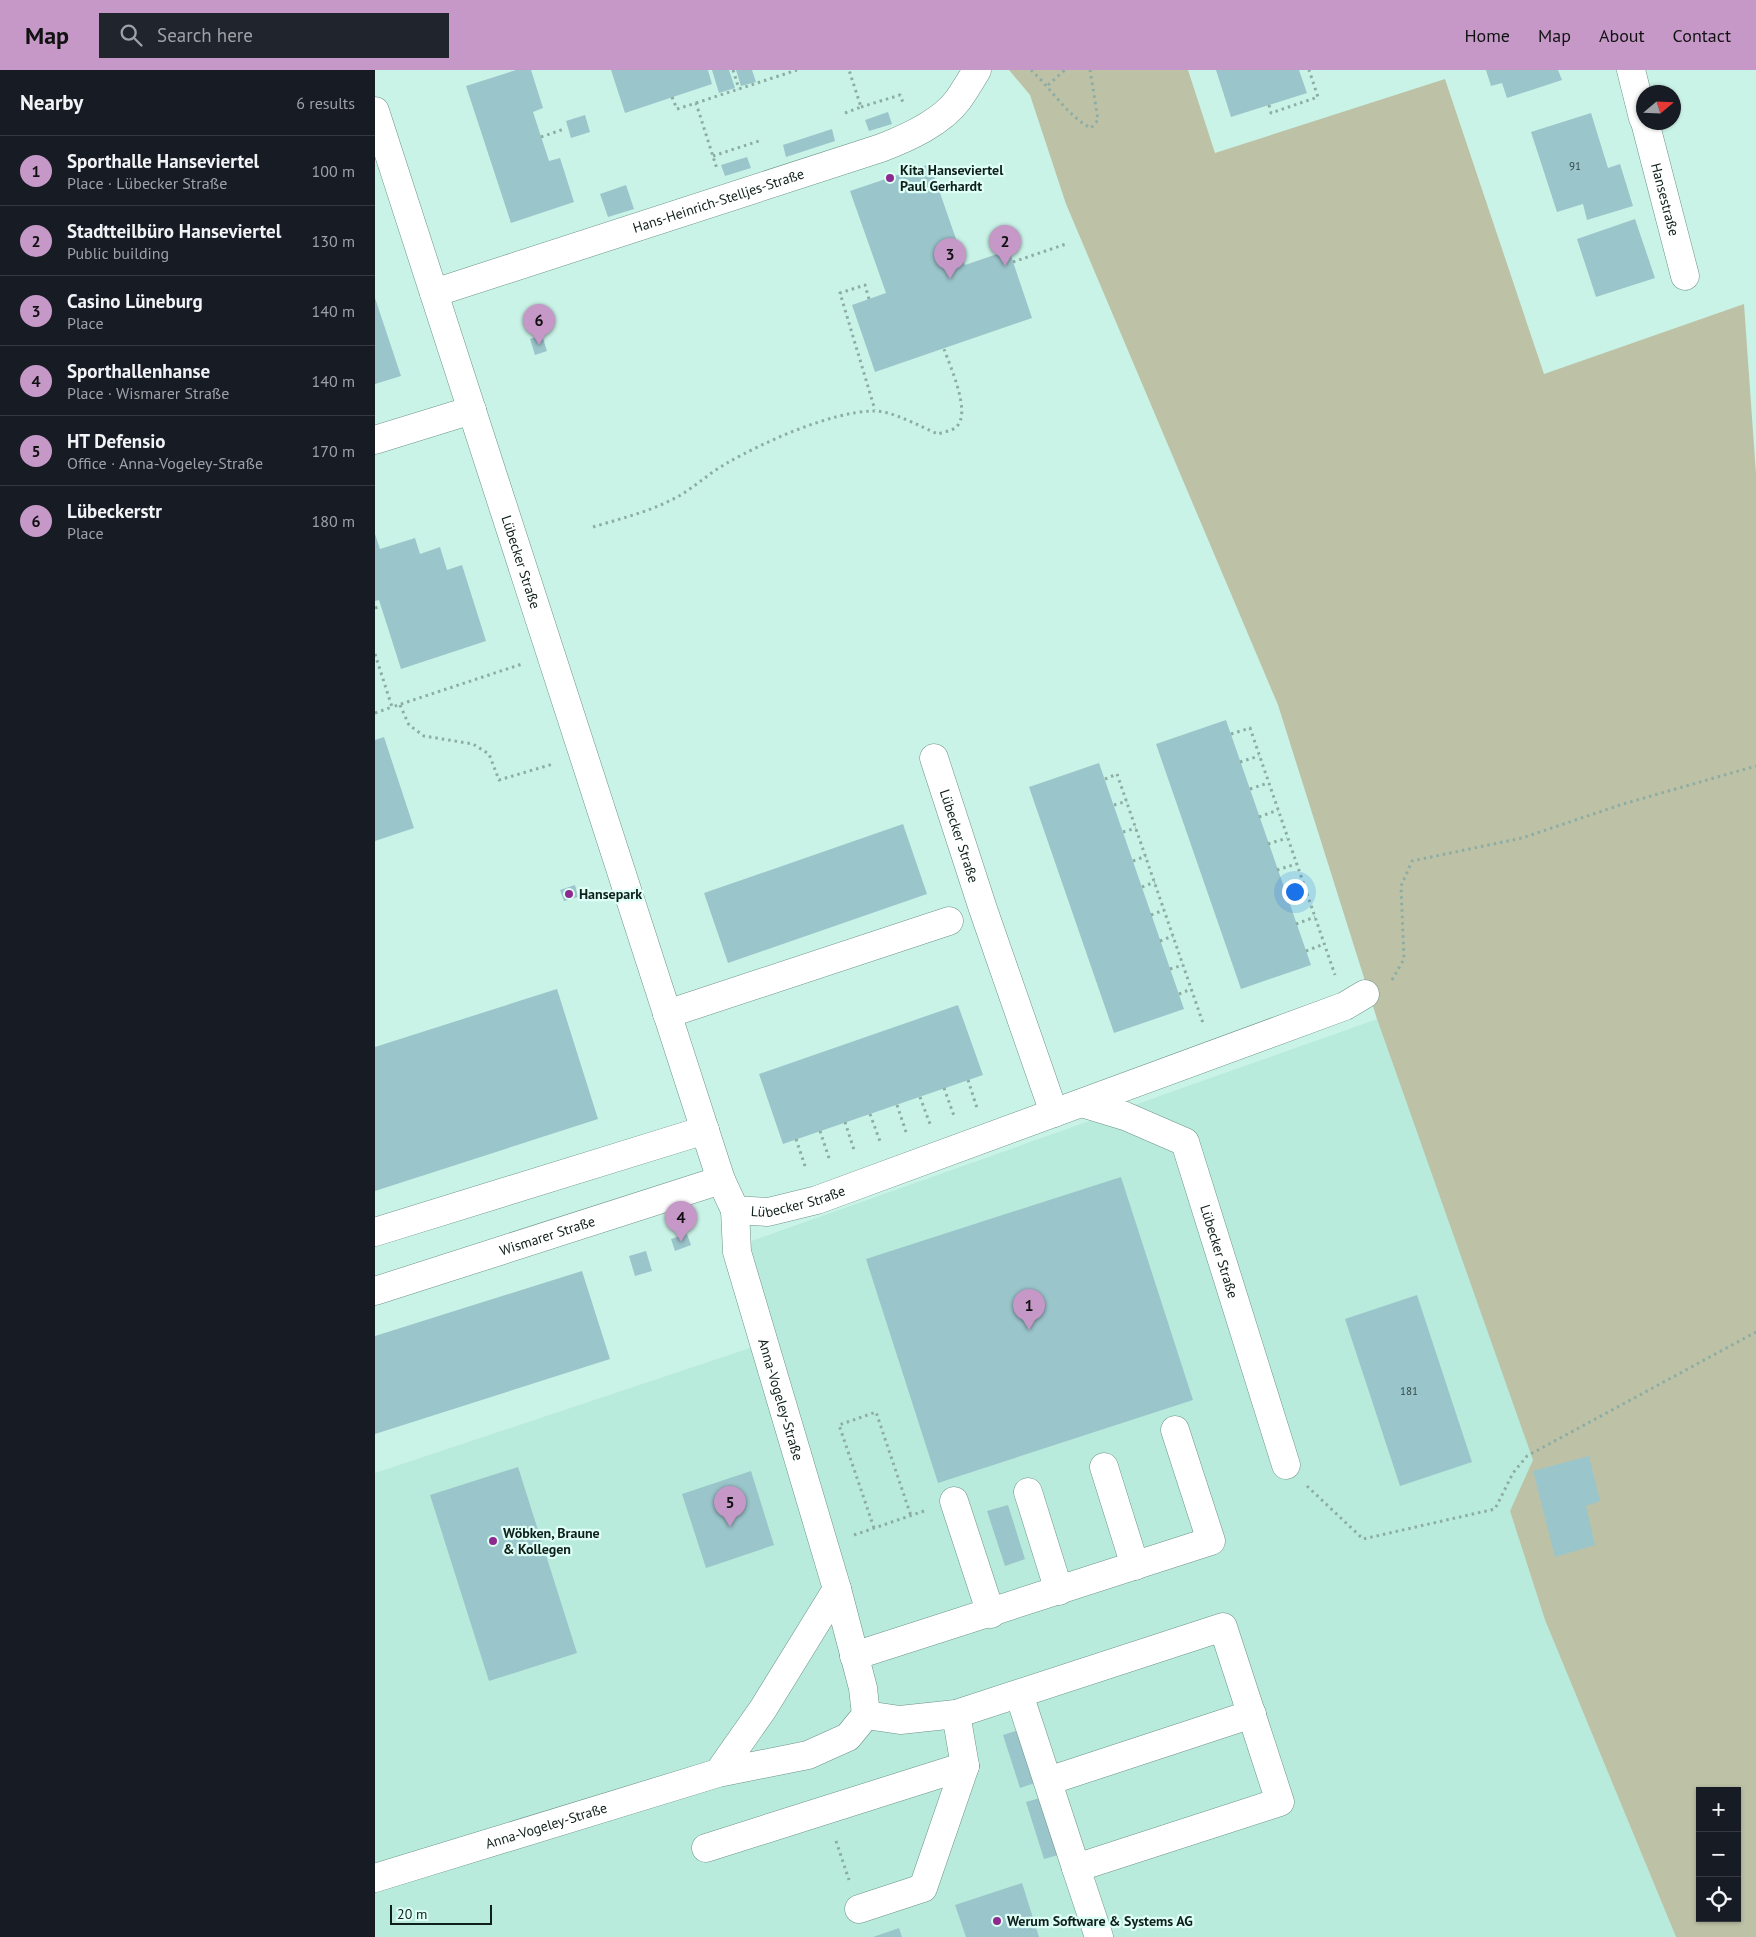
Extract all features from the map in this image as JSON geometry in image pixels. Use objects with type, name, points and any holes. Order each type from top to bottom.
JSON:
[{"type":"street","name":"Hans-Heinrich-Stelljes-Straße","points":[[434,293],[873,151],[913,135],[957,102],[977,70]]},
{"type":"street","points":[[1631,70],[1636,90]]},
{"type":"street","name":"Lübecker Straße","points":[[376,115],[721,1180],[735,1210],[768,1212],[817,1200],[1214,1055],[1355,1000]]},
{"type":"street","name":"Hansestraße","points":[[1647,130],[1685,276]]},
{"type":"street","points":[[375,440],[472,410]]},
{"type":"street","name":"Lübecker Straße","points":[[934,758],[983,909],[1054,1113]]},
{"type":"street","points":[[667,1014],[949,921]]},
{"type":"street","name":"Lübecker Straße","points":[[1083,1103],[1125,1116],[1185,1142],[1285,1465]]},
{"type":"street","points":[[375,1232],[705,1130]]},
{"type":"street","name":"Wismarer Straße","points":[[375,1291],[721,1180]]},
{"type":"street","name":"Anna-Vogeley-Straße","points":[[375,1878],[718,1773],[813,1753],[848,1737],[866,1714],[863,1688],[837,1589],[737,1252],[735,1210]]},
{"type":"street","points":[[854,1656],[991,1614],[1211,1541],[1175,1430]]},
{"type":"street","points":[[1104,1467],[1135,1566]]},
{"type":"street","points":[[1028,1492],[1059,1591]]},
{"type":"street","points":[[954,1501],[991,1614]]},
{"type":"street","points":[[718,1773],[763,1709],[837,1589]]},
{"type":"street","points":[[866,1714],[900,1720],[956,1714],[1223,1627],[1281,1802],[1076,1868]]},
{"type":"street","points":[[1019,1694],[1099,1937]]},
{"type":"street","points":[[859,1909],[923,1888],[965,1766],[956,1714]]},
{"type":"street","points":[[1048,1781],[1252,1714]]},
{"type":"street","points":[[706,1848],[965,1766]]},
{"type":"path","points":[[733,70],[739,89]]},
{"type":"path","points":[[672,97],[677,109],[797,70]]},
{"type":"path","points":[[845,113],[861,108],[849,70]]},
{"type":"path","points":[[1031,70],[1048,85],[1079,122],[1091,128],[1098,120],[1090,70]]},
{"type":"path","points":[[1048,85],[1065,70]]},
{"type":"path","points":[[1269,105],[1271,112],[1318,97],[1309,70]]},
{"type":"path","points":[[695,103],[727,198]]},
{"type":"path","points":[[541,137],[564,129]]},
{"type":"path","points":[[713,156],[762,140]]},
{"type":"path","points":[[1013,262],[1066,244]]},
{"type":"path","points":[[869,299],[865,285],[840,293],[875,410]]},
{"type":"path","points":[[593,527],[643,512],[671,501],[726,463],[777,438],[838,416],[875,410],[899,417],[938,434],[956,428],[963,416],[961,400],[944,348]]},
{"type":"path","points":[[375,608],[381,606]]},
{"type":"path","points":[[375,654],[392,707]]},
{"type":"path","points":[[375,712],[551,655]]},
{"type":"path","points":[[400,704],[409,725],[424,736],[473,744],[489,754],[499,780],[583,754]]},
{"type":"path","points":[[1231,734],[1249,728],[1324,944],[1355,1000],[1392,981],[1404,959],[1401,886],[1412,861],[1522,838],[1623,804],[1756,766]]},
{"type":"path","points":[[1240,762],[1259,756]]},
{"type":"path","points":[[1105,779],[1117,774],[1214,1055]]},
{"type":"path","points":[[1250,789],[1268,783]]},
{"type":"path","points":[[1114,805],[1127,801]]},
{"type":"path","points":[[1259,817],[1278,810]]},
{"type":"path","points":[[1123,832],[1136,828]]},
{"type":"path","points":[[1269,844],[1287,838]]},
{"type":"path","points":[[1133,860],[1146,856]]},
{"type":"path","points":[[1277,870],[1296,864]]},
{"type":"path","points":[[1142,887],[1155,882]]},
{"type":"path","points":[[1288,898],[1306,892]]},
{"type":"path","points":[[1151,915],[1164,910]]},
{"type":"path","points":[[1297,924],[1315,917]]},
{"type":"path","points":[[1160,941],[1173,936]]},
{"type":"path","points":[[1306,951],[1324,944]]},
{"type":"path","points":[[1170,969],[1183,964]]},
{"type":"path","points":[[1179,994],[1191,989]]},
{"type":"path","points":[[1285,1465],[1363,1539],[1495,1509],[1513,1474],[1527,1456],[1756,1332]]},
{"type":"path","points":[[874,1528],[839,1425],[876,1412],[911,1516]]},
{"type":"path","points":[[882,1525],[895,1521]]},
{"type":"path","points":[[826,1810],[859,1909]]},
{"type":"shaded area","points":[[1009,70],[1188,70],[1215,153],[1445,79],[1544,374],[1744,304],[1756,474],[1756,1937],[1676,1937],[1545,1620],[1510,1511],[1533,1460],[1377,1019],[1278,705],[1066,204],[1030,95]]},
{"type":"shaded area","points":[[1377,1019],[1534,1460],[1510,1511],[1545,1620],[1676,1937],[375,1937],[375,1473],[756,1346],[726,1250]]},
{"type":"building","points":[[516,70],[531,70],[543,108],[533,112],[549,161],[560,158],[574,202],[511,223],[466,86]]},
{"type":"building","points":[[611,70],[708,70],[712,84],[625,113]]},
{"type":"building","points":[[712,70],[729,70],[735,88],[719,93]]},
{"type":"building","points":[[736,70],[752,70],[756,82],[741,86]]},
{"type":"building","points":[[1216,70],[1299,70],[1307,93],[1231,117]]},
{"type":"building","points":[[1486,70],[1558,70],[1562,80],[1507,98],[1502,83],[1491,86]]},
{"type":"building","points":[[888,112],[892,124],[869,131],[865,120]]},
{"type":"building","points":[[1591,113],[1608,168],[1620,164],[1633,206],[1587,220],[1583,204],[1557,212],[1531,132]]},
{"type":"building","points":[[585,115],[590,132],[571,138],[566,121]]},
{"type":"building","points":[[832,129],[835,141],[786,157],[783,145]]},
{"type":"building","points":[[747,157],[751,168],[725,176],[721,165]]},
{"type":"building","points":[[930,164],[965,265],[1009,250],[1032,318],[875,372],[852,305],[886,293],[850,191]]},
{"type":"building","points":[[626,185],[634,209],[608,217],[600,194]]},
{"type":"building","points":[[1635,219],[1655,278],[1596,297],[1577,239]]},
{"type":"building","points":[[375,298],[401,376],[375,384]]},
{"type":"building","points":[[542,335],[547,351],[535,355],[530,339]]},
{"type":"building","points":[[375,534],[380,549],[415,538],[420,554],[440,547],[447,570],[462,565],[486,641],[401,669],[379,600],[375,601]]},
{"type":"building","points":[[1226,720],[1311,965],[1241,989],[1156,744]]},
{"type":"building","points":[[384,737],[414,828],[375,841],[375,740]]},
{"type":"building","points":[[1099,763],[1184,1009],[1114,1033],[1029,787]]},
{"type":"building","points":[[903,824],[927,894],[728,963],[704,893]]},
{"type":"building","name":"Hansepark","points":[[575,885],[578,897],[564,901],[560,890]]},
{"type":"building","points":[[557,989],[598,1119],[375,1191],[375,1047]]},
{"type":"building","points":[[958,1005],[983,1075],[783,1144],[759,1074]]},
{"type":"building","points":[[1121,1177],[1193,1400],[938,1483],[866,1259]]},
{"type":"building","points":[[687,1234],[691,1245],[675,1251],[671,1239]]},
{"type":"building","points":[[646,1251],[652,1271],[635,1276],[629,1256]]},
{"type":"building","points":[[582,1271],[610,1359],[375,1434],[375,1336]]},
{"type":"building","points":[[1417,1295],[1472,1462],[1400,1486],[1345,1319]]},
{"type":"building","points":[[1589,1456],[1600,1501],[1586,1506],[1595,1545],[1555,1557],[1533,1471]]},
{"type":"building","name":"Wöbken, Braune & Kollegen","points":[[518,1467],[577,1653],[489,1681],[430,1495]]},
{"type":"building","points":[[751,1471],[774,1545],[706,1568],[682,1494]]},
{"type":"building","points":[[1008,1505],[1025,1559],[1005,1566],[987,1511]]},
{"type":"building","points":[[1019,1730],[1035,1783],[1020,1788],[1003,1735]]},
{"type":"building","points":[[1040,1798],[1058,1855],[1044,1859],[1026,1802]]},
{"type":"building","name":"Werum Software & Systems AG","points":[[1022,1883],[1039,1937],[966,1937],[955,1905]]},
{"type":"building","points":[[899,1928],[902,1937],[873,1937]]},
{"type":"place","name":"Kita Hanseviertel Paul Gerhardt","points":[[890,178]]},
{"type":"place","name":"Stadtteilbüro Hanseviertel","points":[[1005,266]]},
{"type":"place","name":"Casino Lüneburg","points":[[950,279]]},
{"type":"place","name":"Lübeckerstr","points":[[539,345]]},
{"type":"place","name":"Hansepark","points":[[569,894]]},
{"type":"place","name":"Sporthallenhanse","points":[[681,1242]]},
{"type":"place","name":"Sporthalle Hanseviertel","points":[[1029,1330]]},
{"type":"place","name":"HT Defensio","points":[[730,1527]]},
{"type":"place","name":"Wöbken, Braune & Kollegen","points":[[493,1541]]},
{"type":"place","name":"Werum Software & Systems AG","points":[[997,1921]]}]
